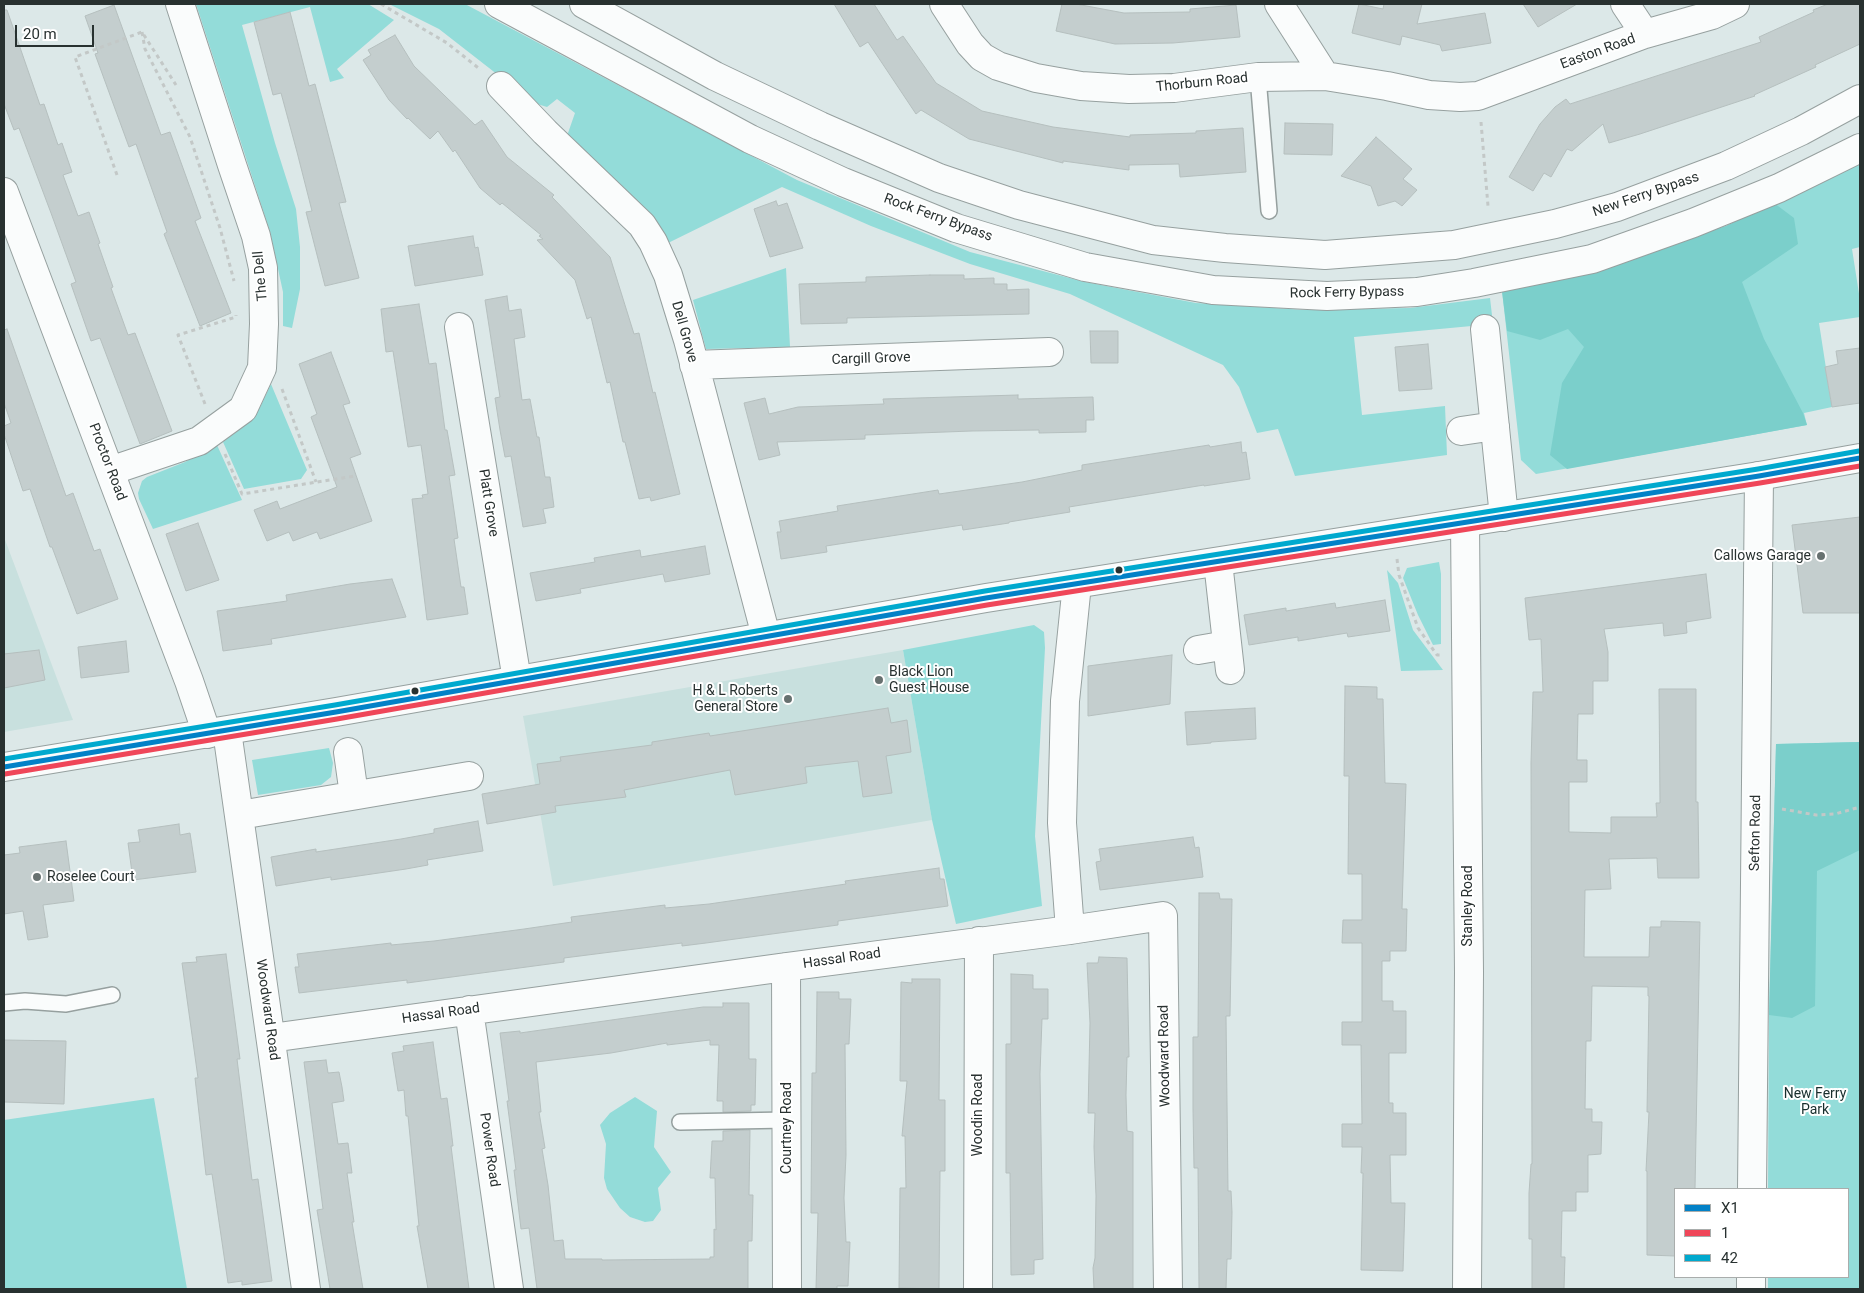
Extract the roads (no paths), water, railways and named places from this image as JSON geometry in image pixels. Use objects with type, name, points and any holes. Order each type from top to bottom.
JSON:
[{"type":"main road","name":"The Dell","points":[[110,471],[199,441],[243,409],[262,368],[264,324],[263,268],[256,236],[180,4]]},
{"type":"main road","name":"Rock Ferry Bypass","points":[[499,4],[750,139],[843,182],[956,228],[1085,267],[1213,290],[1327,296],[1417,292],[1474,283],[1592,258],[1694,223],[1779,188],[1860,148]]},
{"type":"main road","name":"New Ferry Bypass","points":[[584,4],[715,76],[820,126],[939,178],[1019,205],[1153,240],[1225,248],[1325,255],[1454,245],[1555,224],[1617,207],[1726,166],[1801,131],[1860,99]]},
{"type":"main road","name":"Thorburn Road","points":[[944,4],[970,44],[982,57],[998,66],[1036,78],[1081,86],[1174,88],[1258,77],[1325,76],[1429,95],[1469,96]]},
{"type":"main road","points":[[1279,4],[1325,76]]},
{"type":"main road","points":[[1625,4],[1645,34]]},
{"type":"main road","name":"Easton Road","points":[[1469,96],[1645,34],[1712,15],[1735,4]]},
{"type":"main road","name":"Dell Grove","points":[[501,86],[545,132],[642,225],[653,242],[668,275],[766,636]]},
{"type":"main road","name":"Proctor Road","points":[[4,192],[189,681],[217,732]]},
{"type":"main road","name":"Platt Grove","points":[[459,327],[516,680]]},
{"type":"main road","points":[[1484,328],[1504,516]]},
{"type":"main road","name":"Cargill Grove","points":[[694,366],[1049,352]]},
{"type":"main road","points":[[1462,431],[1495,426]]},
{"type":"main road","points":[[4,767],[1077,584],[1759,476],[1860,458]]},
{"type":"main road","name":"Sefton Road","points":[[1752,1188],[1756,803],[1765,709],[1765,644],[1759,476]]},
{"type":"main road","name":"Stanley Road","points":[[1465,523],[1468,962],[1467,1289]]},
{"type":"main road","points":[[1198,650],[1228,658],[1218,562]]},
{"type":"main road","points":[[1070,930],[1062,823],[1066,701],[1077,584]]},
{"type":"main road","name":"Woodward Road","points":[[217,732],[240,815],[306,1289]]},
{"type":"main road","points":[[348,752],[354,795]]},
{"type":"main road","points":[[240,815],[468,776]]},
{"type":"main road","name":"Woodward Road","points":[[1070,930],[1163,916],[1168,1289]]},
{"type":"main road","name":"Hassal Road","points":[[271,1038],[1070,930]]},
{"type":"main road","name":"Woodin Road","points":[[978,1289],[979,941]]},
{"type":"main road","name":"Courtney Road","points":[[786,967],[787,1289]]},
{"type":"main road","name":"Power Road","points":[[469,1010],[509,1289]]},
{"type":"lane","points":[[1258,77],[1269,210]]},
{"type":"lane","points":[[4,1003],[66,1004],[112,995]]},
{"type":"lane","points":[[680,1122],[787,1120]]},
{"type":"place","name":"Callows Garage","points":[[1821,556]]},
{"type":"place","name":"Black Lion Guest House","points":[[879,680]]},
{"type":"place","name":"H & L Roberts General Store","points":[[788,699]]},
{"type":"place","name":"Roselee Court","points":[[37,877]]},
{"type":"park label","name":"New Ferry Park","points":[[1815,1102]]}]
